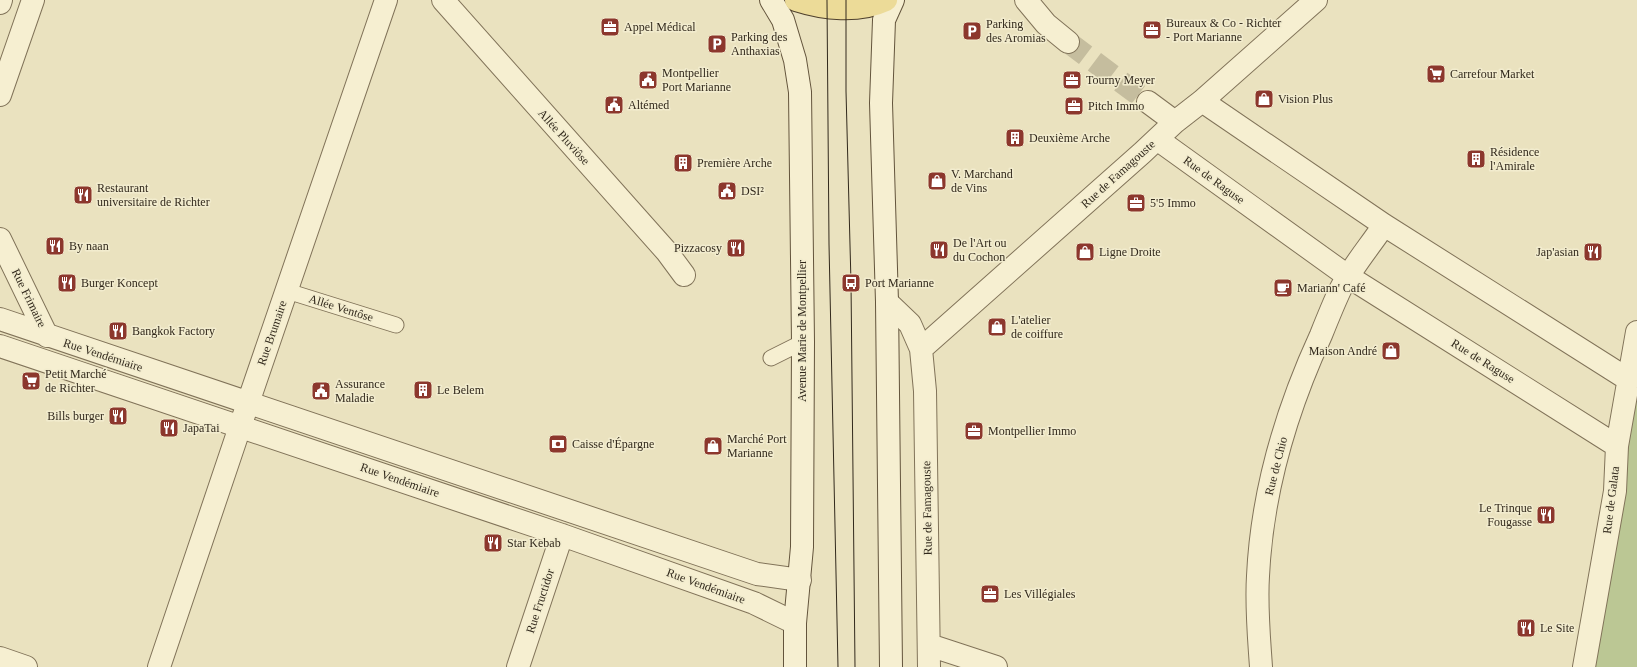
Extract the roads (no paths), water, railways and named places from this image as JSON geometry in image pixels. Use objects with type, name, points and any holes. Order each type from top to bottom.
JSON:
[{"type":"main road","points":[[796,0],[827,8],[860,6],[886,0]]},
{"type":"street","points":[[0,95],[33,0]]},
{"type":"street","name":"Rue Brumaire","points":[[159,667],[386,0]]},
{"type":"street","name":"Allée Pluviôse","points":[[443,0],[667,252],[684,275]]},
{"type":"street","name":"Avenue Marie de Montpellier","points":[[771,0],[783,20],[795,60],[800,92],[803,342],[802,547],[795,623],[795,667]]},
{"type":"street","points":[[891,667],[887,302],[881,104],[884,20],[892,0]]},
{"type":"street","points":[[1026,0],[1046,24],[1068,42]]},
{"type":"street","name":"Rue de Famagouste","points":[[921,349],[1175,122],[1202,101],[1316,0]]},
{"type":"street","points":[[1202,101],[1384,225],[1629,380]]},
{"type":"street","points":[[1148,102],[1175,122]]},
{"type":"street","name":"Rue de Raguse","points":[[1157,139],[1349,277],[1617,446]]},
{"type":"street","points":[[1349,277],[1384,225]]},
{"type":"street","name":"Rue Frimaire","points":[[0,239],[47,336]]},
{"type":"street","name":"Rue de Chio","points":[[1261,667],[1258,621],[1258,577],[1262,533],[1271,478],[1289,413],[1310,359],[1340,290],[1349,277]]},
{"type":"street","name":"Rue de Famagouste","points":[[887,302],[910,324],[921,349],[925,391],[930,667]]},
{"type":"street","name":"Rue Vendémiaire","points":[[0,320],[757,574],[800,580]]},
{"type":"street","name":"Rue de Galata","points":[[1584,667],[1615,491],[1617,446],[1637,332]]},
{"type":"street","name":"Rue Vendémiaire","points":[[0,346],[562,534],[754,603],[795,623]]},
{"type":"street","name":"Rue Fructidor","points":[[518,667],[562,534]]},
{"type":"street","points":[[929,645],[996,667]]},
{"type":"street","points":[[0,658],[26,667]]},
{"type":"lane","name":"Allée Ventôse","points":[[287,291],[396,325]]},
{"type":"lane","points":[[772,358],[803,342]]},
{"type":"tunnel","points":[[1068,42],[1148,102]]},
{"type":"tram line","points":[[827,0],[829,244],[838,667]]},
{"type":"tram line","points":[[846,0],[846,91],[851,283],[855,667]]},
{"type":"place","name":"Appel Médical","points":[[610,27]]},
{"type":"place","name":"Bureaux & Co - Richter - Port Marianne","points":[[1152,30]]},
{"type":"place","name":"Parking des Aromias","points":[[972,31]]},
{"type":"place","name":"Parking des Anthaxias","points":[[717,44]]},
{"type":"place","name":"Carrefour Market","points":[[1436,74]]},
{"type":"place","name":"Montpellier Port Marianne","points":[[648,80]]},
{"type":"place","name":"Tourny Meyer","points":[[1072,80]]},
{"type":"place","name":"Vision Plus","points":[[1264,99]]},
{"type":"place","name":"Altémed","points":[[614,105]]},
{"type":"place","name":"Pitch Immo","points":[[1074,106]]},
{"type":"place","name":"Deuxième Arche","points":[[1015,138]]},
{"type":"place","name":"Résidence l'Amirale","points":[[1476,159]]},
{"type":"place","name":"Première Arche","points":[[683,163]]},
{"type":"place","name":"V. Marchand de Vins","points":[[937,181]]},
{"type":"place","name":"DSI²","points":[[727,191]]},
{"type":"place","name":"Restaurant universitaire de Richter","points":[[83,195]]},
{"type":"place","name":"5'5 Immo","points":[[1136,203]]},
{"type":"place","name":"By naan","points":[[55,246]]},
{"type":"place","name":"Pizzacosy","points":[[736,248]]},
{"type":"place","name":"De l'Art ou du Cochon","points":[[939,250]]},
{"type":"place","name":"Ligne Droite","points":[[1085,252]]},
{"type":"place","name":"Jap'asian","points":[[1593,252]]},
{"type":"place","name":"Burger Koncept","points":[[67,283]]},
{"type":"place","name":"Port Marianne","points":[[851,283]]},
{"type":"place","name":"Mariann' Café","points":[[1283,288]]},
{"type":"place","name":"L'atelier de coiffure","points":[[997,327]]},
{"type":"place","name":"Bangkok Factory","points":[[118,331]]},
{"type":"place","name":"Maison André","points":[[1391,351]]},
{"type":"place","name":"Petit Marché de Richter","points":[[31,381]]},
{"type":"place","name":"Le Belem","points":[[423,390]]},
{"type":"place","name":"Assurance Maladie","points":[[321,391]]},
{"type":"place","name":"Bills burger","points":[[118,416]]},
{"type":"place","name":"JapaTai","points":[[169,428]]},
{"type":"place","name":"Montpellier Immo","points":[[974,431]]},
{"type":"place","name":"Caisse d'Épargne","points":[[558,444]]},
{"type":"place","name":"Marché Port Marianne","points":[[713,446]]},
{"type":"place","name":"Le Trinque Fougasse","points":[[1546,515]]},
{"type":"place","name":"Star Kebab","points":[[493,543]]},
{"type":"place","name":"Les Villégiales","points":[[990,594]]},
{"type":"place","name":"Le Site","points":[[1526,628]]}]
